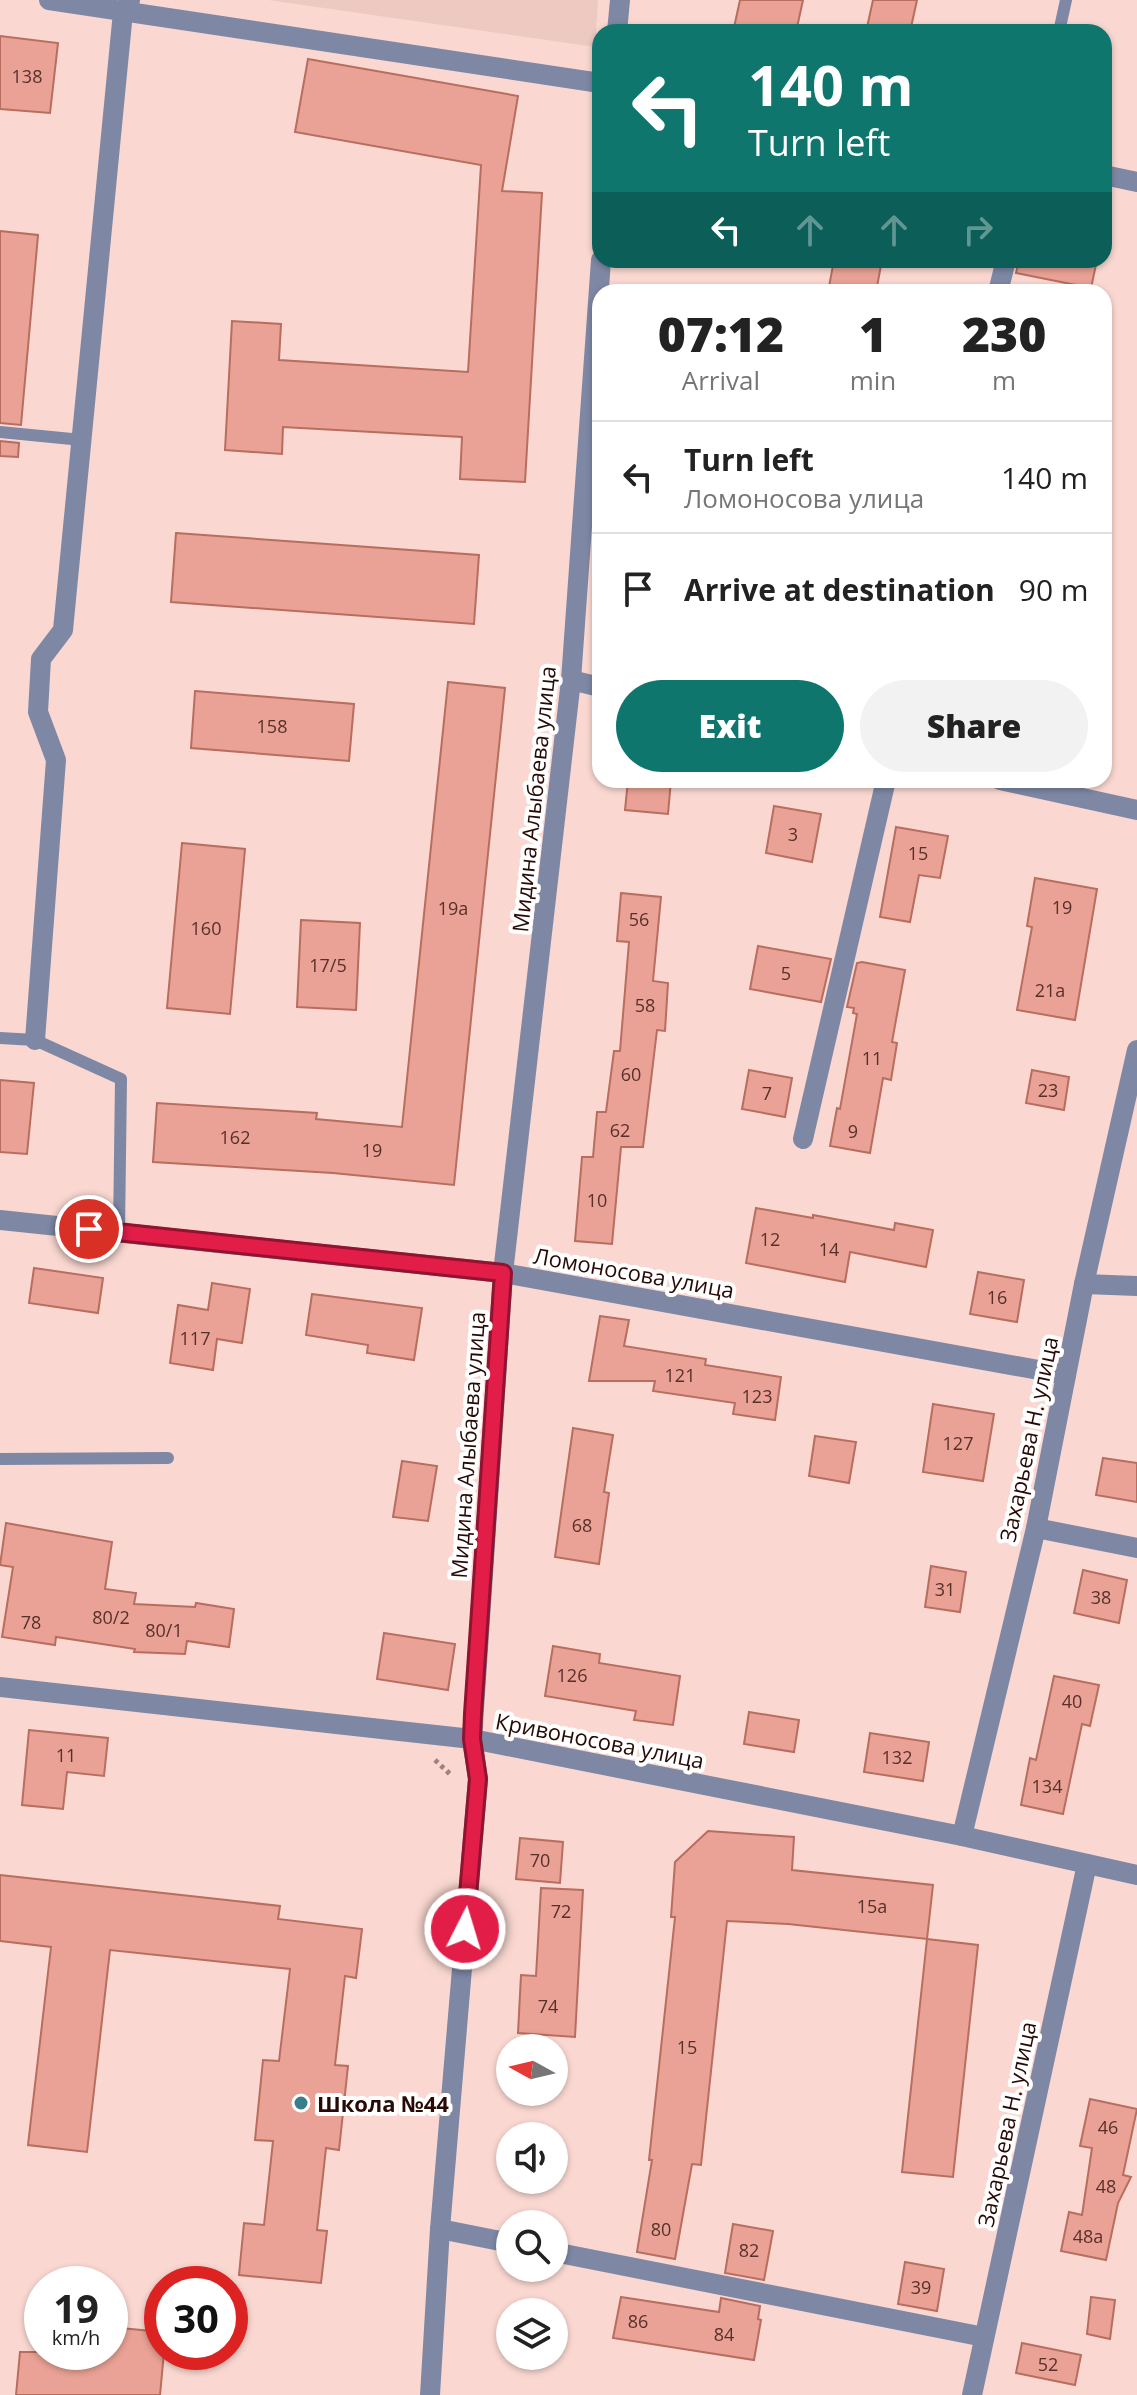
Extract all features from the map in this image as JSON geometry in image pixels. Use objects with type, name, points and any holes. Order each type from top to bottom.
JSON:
[{"type":"street","points":[[49,0],[126,6],[592,82]]},
{"type":"street","points":[[618,24],[620,0]]},
{"type":"street","points":[[35,1040],[56,760],[38,712],[41,659],[63,630],[126,6]]},
{"type":"street","points":[[1112,177],[1137,182]]},
{"type":"street","name":"Мидина Алыбаева улица","points":[[430,2395],[440,2229],[478,1779],[472,1739],[503,1273],[592,471]]},
{"type":"street","points":[[571,680],[592,685]]},
{"type":"street","points":[[803,1139],[884,788]]},
{"type":"street","points":[[1037,788],[1137,810]]},
{"type":"street","name":"Захарьева Н. улица","points":[[962,1836],[1036,1528],[1084,1284],[1137,1050]]},
{"type":"street","name":"Ломоносова улица","points":[[0,1220],[503,1273],[1066,1375]]},
{"type":"street","points":[[1084,1284],[1137,1286]]},
{"type":"street","points":[[1036,1528],[1137,1548]]},
{"type":"street","name":"Кривоносова улица","points":[[0,1687],[472,1739],[962,1836],[1137,1875]]},
{"type":"street","name":"Захарьева Н. улица","points":[[972,2395],[1087,1864]]},
{"type":"street","points":[[440,2229],[496,2240]]},
{"type":"street","points":[[568,2255],[984,2337]]},
{"type":"lane","points":[[1061,24],[1066,0]]},
{"type":"lane","points":[[0,432],[82,440]]},
{"type":"lane","points":[[0,1038],[35,1040],[121,1079],[119,1232]]},
{"type":"lane","points":[[0,1459],[168,1458]]},
{"type":"path","points":[[434,1758],[452,1776]]},
{"type":"shaded area","points":[[268,0],[598,0],[596,24],[592,24],[592,47]]},
{"type":"building","points":[[740,0],[803,0],[798,24],[735,24]]},
{"type":"building","points":[[873,0],[917,0],[912,24],[868,24]]},
{"type":"building","points":[[0,36],[58,43],[50,113],[0,109]]},
{"type":"building","points":[[308,59],[518,96],[502,191],[542,193],[525,482],[460,479],[462,437],[283,427],[282,454],[225,450],[232,321],[281,324],[279,360],[468,372],[481,165],[295,132]]},
{"type":"building","points":[[0,231],[38,235],[21,425],[0,423]]},
{"type":"building","points":[[832,268],[880,268],[878,284],[830,284]]},
{"type":"building","points":[[1017,268],[1095,268],[1092,284],[1071,284],[1016,273]]},
{"type":"building","points":[[0,441],[19,443],[18,457],[0,456]]},
{"type":"building","points":[[176,533],[479,555],[474,624],[171,602]]},
{"type":"building","points":[[448,682],[505,688],[454,1185],[333,1173],[153,1162],[157,1103],[317,1113],[316,1119],[402,1127]]},
{"type":"building","points":[[195,691],[354,704],[349,761],[191,748]]},
{"type":"building","points":[[627,788],[670,788],[668,814],[625,810]]},
{"type":"building","points":[[774,806],[821,814],[812,862],[766,853]]},
{"type":"building","points":[[896,827],[948,836],[940,878],[919,875],[910,922],[880,917]]},
{"type":"building","points":[[182,843],[245,849],[230,1014],[167,1008]]},
{"type":"building","points":[[1035,878],[1097,889],[1075,1020],[1017,1010],[1032,927],[1027,926]]},
{"type":"building","points":[[621,893],[661,897],[653,981],[668,983],[665,1031],[657,1030],[643,1147],[621,1147],[612,1244],[575,1241],[582,1157],[593,1157],[597,1112],[606,1112],[614,1051],[620,1051],[629,942],[617,941]]},
{"type":"building","points":[[301,920],[360,923],[356,1010],[297,1007]]},
{"type":"building","points":[[758,946],[831,959],[821,1002],[750,989]]},
{"type":"building","points":[[857,963],[905,970],[892,1042],[897,1043],[891,1080],[883,1078],[870,1153],[830,1146],[857,1014],[853,1013],[854,1008],[847,1007]]},
{"type":"building","points":[[749,1070],[792,1078],[785,1117],[742,1109]]},
{"type":"building","points":[[1032,1070],[1069,1077],[1064,1110],[1026,1103]]},
{"type":"building","points":[[0,1080],[34,1083],[27,1154],[0,1152]]},
{"type":"building","points":[[756,1208],[894,1230],[895,1223],[933,1230],[926,1267],[850,1252],[845,1282],[746,1263]]},
{"type":"building","points":[[34,1268],[103,1278],[98,1313],[29,1303]]},
{"type":"building","points":[[978,1272],[1024,1280],[1017,1322],[970,1314]]},
{"type":"building","points":[[212,1283],[250,1289],[242,1343],[217,1339],[213,1370],[170,1363],[178,1305],[208,1310]]},
{"type":"building","points":[[312,1294],[422,1308],[414,1360],[367,1353],[368,1345],[306,1335]]},
{"type":"building","points":[[600,1316],[629,1320],[624,1346],[706,1359],[705,1365],[781,1377],[775,1420],[733,1414],[735,1403],[653,1391],[655,1381],[589,1381]]},
{"type":"building","points":[[933,1404],[994,1414],[983,1481],[923,1472]]},
{"type":"building","points":[[573,1428],[613,1435],[604,1492],[609,1493],[599,1564],[555,1557]]},
{"type":"building","points":[[815,1436],[856,1442],[849,1483],[809,1476]]},
{"type":"building","points":[[1103,1458],[1137,1463],[1137,1502],[1096,1495]]},
{"type":"building","points":[[402,1461],[437,1466],[428,1521],[393,1517]]},
{"type":"building","points":[[6,1523],[112,1542],[105,1589],[136,1593],[134,1604],[195,1607],[196,1603],[234,1609],[229,1647],[187,1641],[185,1654],[134,1652],[135,1649],[56,1637],[55,1645],[2,1637],[13,1567],[0,1565]]},
{"type":"building","points":[[931,1566],[966,1572],[960,1612],[925,1607]]},
{"type":"building","points":[[1083,1570],[1127,1580],[1119,1623],[1074,1613]]},
{"type":"building","points":[[384,1633],[455,1644],[448,1690],[377,1679]]},
{"type":"building","points":[[553,1646],[600,1654],[599,1663],[680,1676],[673,1725],[634,1720],[636,1711],[545,1696]]},
{"type":"building","points":[[1054,1676],[1099,1685],[1090,1726],[1082,1724],[1063,1814],[1021,1805],[1030,1758],[1036,1760]]},
{"type":"building","points":[[749,1712],[799,1720],[794,1752],[744,1744]]},
{"type":"building","points":[[29,1730],[108,1738],[104,1776],[67,1772],[63,1809],[22,1805]]},
{"type":"building","points":[[870,1733],[929,1742],[923,1781],[864,1772]]},
{"type":"building","points":[[708,1831],[794,1837],[792,1870],[933,1885],[927,1939],[788,1924],[727,1921],[701,2165],[692,2164],[675,2259],[637,2252],[652,2160],[649,2160],[675,1917],[671,1917],[675,1862]]},
{"type":"building","points":[[520,1838],[563,1842],[560,1883],[516,1879]]},
{"type":"building","name":"Школа №44","points":[[0,1875],[280,1906],[278,1919],[362,1929],[356,1978],[345,1976],[335,2065],[348,2066],[339,2150],[326,2148],[317,2230],[327,2231],[321,2283],[248,2276],[248,2266],[240,2266],[244,2223],[264,2225],[273,2141],[255,2140],[263,2060],[279,2061],[290,1969],[110,1950],[87,2152],[28,2145],[51,1947],[0,1941]]},
{"type":"building","points":[[541,1888],[583,1890],[575,2037],[568,2034],[518,2033],[521,1975],[536,1976]]},
{"type":"building","points":[[927,1939],[978,1945],[953,2177],[902,2172]]},
{"type":"building","points":[[1090,2099],[1137,2109],[1123,2175],[1131,2177],[1118,2203],[1106,2260],[1061,2251],[1069,2212],[1082,2215],[1092,2148],[1080,2146]]},
{"type":"building","points":[[733,2224],[773,2231],[764,2280],[725,2273]]},
{"type":"building","points":[[905,2262],[944,2269],[937,2311],[898,2304]]},
{"type":"building","points":[[621,2297],[719,2312],[721,2298],[760,2306],[758,2319],[761,2320],[754,2360],[613,2338]]},
{"type":"building","points":[[1091,2297],[1115,2300],[1110,2339],[1087,2334]]},
{"type":"building","points":[[128,2329],[144,2330],[144,2370],[162,2370],[160,2395],[16,2395],[20,2352],[24,2352],[24,2370],[128,2370]]},
{"type":"building","points":[[1022,2343],[1081,2355],[1075,2385],[1016,2373]]},
{"type":"place","name":"Школа №44","points":[[301,2103]]},
{"type":"route","points":[[89,1229],[503,1273],[473,1714],[472,1739],[478,1779],[465,1929]]}]
